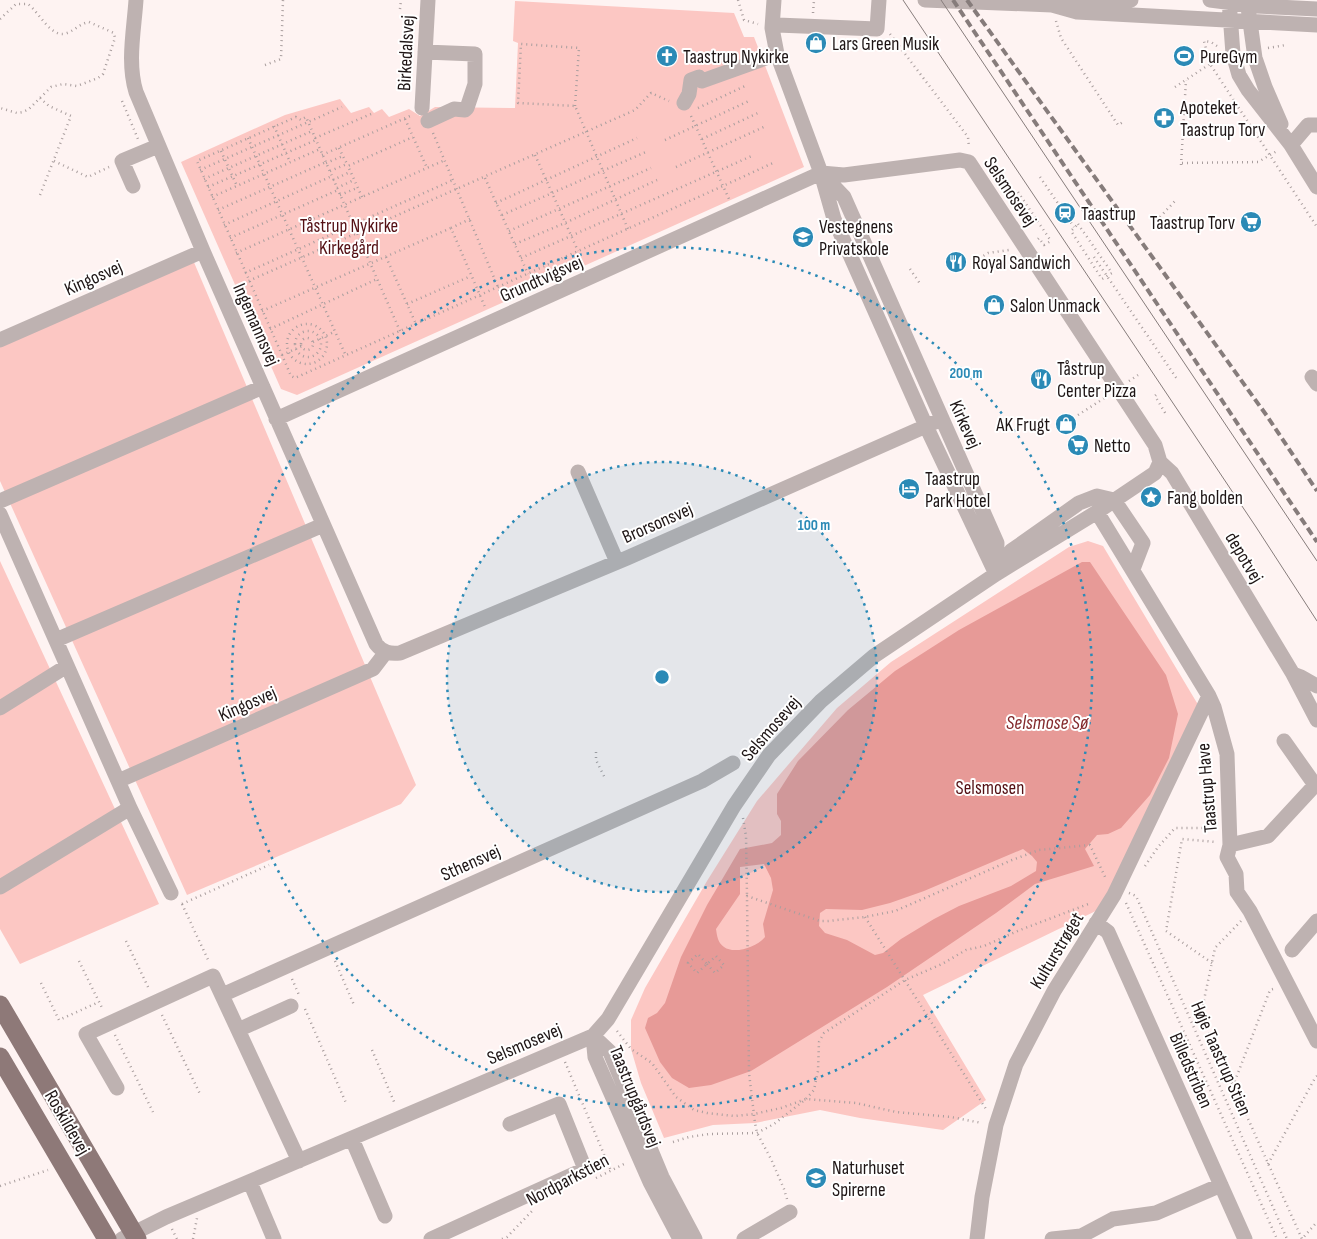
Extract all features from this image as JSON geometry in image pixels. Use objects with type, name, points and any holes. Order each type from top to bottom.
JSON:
[{"type":"main road","name":"Roskildevej","points":[[0,1005],[131,1237]]},
{"type":"main road","name":"Roskildevej","points":[[0,1057],[107,1239]]},
{"type":"street","name":"Ingemannsvej","points":[[136,0],[131,66],[132,80],[221,293],[376,644],[386,652]]},
{"type":"street","name":"Birkedalsvej","points":[[425,115],[425,52],[428,0]]},
{"type":"street","name":"Kirkevej","points":[[774,0],[772,28],[777,54],[821,173],[834,218],[926,426],[996,574]]},
{"type":"street","points":[[772,28],[777,25],[877,29],[879,0]]},
{"type":"street","points":[[925,0],[1052,5],[1131,0]]},
{"type":"street","points":[[1210,0],[1317,9]]},
{"type":"street","points":[[1229,1],[1233,54],[1239,75],[1248,90],[1291,145],[1317,187]]},
{"type":"street","points":[[1247,3],[1253,50],[1261,77],[1291,145]]},
{"type":"street","points":[[1052,5],[1077,12],[1317,25]]},
{"type":"street","points":[[425,52],[475,54],[475,84],[465,110],[454,109],[425,115]]},
{"type":"street","points":[[686,107],[691,80],[699,77],[702,81],[777,54]]},
{"type":"street","points":[[1291,145],[1308,125],[1317,125]]},
{"type":"street","points":[[133,186],[122,162],[158,146]]},
{"type":"street","name":"Selsmosevej","points":[[131,1237],[166,1217],[593,1036],[608,1019],[734,806],[769,755],[821,701],[874,656],[996,574],[1097,512],[1155,473],[1160,462],[1155,445],[969,162],[960,160],[844,175],[821,173]]},
{"type":"street","name":"Selsmosevej","points":[[834,218],[849,185],[930,164]]},
{"type":"street","name":"Kirkevej","points":[[821,173],[844,197],[997,543],[996,574]]},
{"type":"street","name":"Grundtvigsvej","points":[[276,418],[821,173]]},
{"type":"street","name":"Kingosvej","points":[[0,340],[203,251]]},
{"type":"street","points":[[0,501],[263,387]]},
{"type":"street","name":"Brorsonsvej","points":[[386,652],[392,654],[400,653],[617,562],[942,419]]},
{"type":"street","name":"depotvej","points":[[1160,462],[1172,473],[1293,674],[1317,720]]},
{"type":"street","points":[[578,472],[617,562]]},
{"type":"street","points":[[996,574],[1010,551],[1079,503],[1097,496],[1114,500],[1143,543],[1133,569]]},
{"type":"street","name":"Taastrup Have","points":[[1097,512],[1209,696],[1227,754],[1230,839],[1227,857],[1236,874],[1237,892],[1250,911],[1317,1041]]},
{"type":"street","points":[[0,514],[3,530],[56,640],[130,808],[171,893]]},
{"type":"street","points":[[56,640],[324,525]]},
{"type":"street","name":"Kingosvej","points":[[118,781],[373,669],[386,652]]},
{"type":"street","points":[[0,708],[67,666]]},
{"type":"street","points":[[1293,674],[1317,686]]},
{"type":"street","name":"Kulturstrøget","points":[[978,1239],[982,1197],[996,1125],[1016,1064],[1054,991],[1096,923],[1122,895],[1209,696]]},
{"type":"street","points":[[1230,839],[1268,836],[1315,785],[1284,741]]},
{"type":"street","name":"Sthensvej","points":[[222,995],[702,781],[733,763]]},
{"type":"street","points":[[0,887],[130,808]]},
{"type":"street","points":[[1292,950],[1317,921]]},
{"type":"street","name":"Billedstriben","points":[[1096,923],[1108,932],[1245,1239]]},
{"type":"street","points":[[117,1088],[86,1034],[213,976],[299,1161]]},
{"type":"street","points":[[238,1030],[291,1006]]},
{"type":"street","name":"Taastrupgårdsvej","points":[[593,1036],[595,1057],[650,1182],[680,1239]]},
{"type":"street","name":"Taastrupgårdsvej","points":[[593,1036],[610,1052],[662,1177],[695,1239]]},
{"type":"street","points":[[431,1239],[585,1169],[559,1104],[510,1124]]},
{"type":"street","points":[[352,1138],[385,1216]]},
{"type":"street","points":[[250,1182],[274,1239]]},
{"type":"street","points":[[1052,1239],[1081,1236],[1113,1219],[1156,1213],[1221,1185]]},
{"type":"street","points":[[744,1239],[790,1212]]},
{"type":"path","points":[[266,65],[281,59],[283,0]]},
{"type":"path","points":[[400,9],[401,0]]},
{"type":"path","points":[[0,19],[16,4],[28,4],[40,15],[45,24],[58,34],[65,34],[84,22],[92,22],[114,33],[115,38],[103,74],[98,78],[82,85],[63,84],[51,87],[29,109],[23,112],[17,113],[0,108]]},
{"type":"path","points":[[1052,5],[1061,38],[1118,125],[1123,122]]},
{"type":"path","points":[[877,29],[888,32],[968,137],[969,162]]},
{"type":"path","points":[[1220,48],[1212,42],[1204,41],[1210,64],[1317,227]]},
{"type":"path","points":[[575,106],[518,103],[521,44],[579,48],[575,106],[628,229]]},
{"type":"path","points":[[1175,86],[1223,55]]},
{"type":"path","points":[[1186,80],[1182,164],[1258,162],[1269,154],[1291,145]]},
{"type":"path","points":[[221,293],[586,133],[635,110],[651,93],[676,105],[686,107],[746,86]]},
{"type":"path","points":[[40,98],[49,106],[72,116],[40,195]]},
{"type":"path","points":[[665,140],[751,100]]},
{"type":"path","points":[[122,101],[143,152]]},
{"type":"path","points":[[200,170],[342,107]]},
{"type":"path","points":[[686,107],[735,212]]},
{"type":"path","points":[[702,139],[758,113]]},
{"type":"path","points":[[208,187],[371,114]]},
{"type":"path","points":[[322,155],[412,115],[425,115],[509,314]]},
{"type":"path","points":[[400,331],[306,117],[301,120],[296,117],[196,161],[291,376],[295,378],[346,356],[775,162]]},
{"type":"path","points":[[405,119],[427,168]]},
{"type":"path","points":[[274,126],[290,162]]},
{"type":"path","points":[[676,167],[766,126]]},
{"type":"path","points":[[204,179],[312,131]]},
{"type":"path","points":[[330,172],[413,137]]},
{"type":"path","points":[[248,138],[314,289],[346,356]]},
{"type":"path","points":[[496,203],[638,138]]},
{"type":"path","points":[[339,148],[362,198]]},
{"type":"path","points":[[212,197],[320,149]]},
{"type":"path","points":[[221,150],[237,186]]},
{"type":"path","points":[[502,215],[648,151]]},
{"type":"path","points":[[535,155],[578,251]]},
{"type":"path","points":[[521,258],[754,155]]},
{"type":"path","points":[[218,210],[343,156]]},
{"type":"path","points":[[236,253],[445,160]]},
{"type":"path","points":[[54,161],[88,177],[122,162]]},
{"type":"path","points":[[509,231],[650,168]]},
{"type":"path","points":[[224,225],[276,201],[350,172]]},
{"type":"path","points":[[1040,177],[1074,227]]},
{"type":"path","points":[[485,178],[528,274]]},
{"type":"path","points":[[230,238],[354,180]]},
{"type":"path","points":[[245,273],[297,248],[454,180]]},
{"type":"path","points":[[515,244],[565,223],[656,180]]},
{"type":"path","points":[[340,195],[357,188]]},
{"type":"path","points":[[1018,192],[1051,241],[1046,244]]},
{"type":"path","points":[[1160,217],[1175,201]]},
{"type":"path","points":[[262,311],[470,219]]},
{"type":"path","points":[[1078,224],[1112,273],[1107,276],[1102,279],[1070,231],[1078,224]]},
{"type":"path","points":[[451,228],[479,296],[485,307],[491,304]]},
{"type":"path","points":[[975,261],[988,253],[1025,248]]},
{"type":"path","points":[[386,257],[416,324]]},
{"type":"path","points":[[1094,257],[1177,379]]},
{"type":"path","points":[[910,269],[921,285]]},
{"type":"path","points":[[407,304],[471,276]]},
{"type":"path","points":[[270,329],[377,279]]},
{"type":"path","points":[[497,302],[503,299]]},
{"type":"path","points":[[311,324],[322,330],[326,336],[327,350],[319,361],[312,364],[298,362],[288,352],[286,346],[289,334],[298,325],[311,324]]},
{"type":"path","points":[[311,331],[318,335],[320,339],[321,348],[319,352],[311,357],[302,356],[296,349],[294,341],[302,332],[311,331]]},
{"type":"path","points":[[313,342],[334,332]]},
{"type":"path","points":[[305,338],[309,338],[313,342],[312,348],[304,350],[301,342],[305,338]]},
{"type":"path","points":[[282,355],[302,346]]},
{"type":"path","points":[[1156,395],[1167,416]]},
{"type":"path","points":[[1078,415],[1092,407]]},
{"type":"path","points":[[596,752],[596,760],[605,778]]},
{"type":"path","points":[[1143,870],[1158,847],[1175,828],[1192,827],[1230,839]]},
{"type":"path","points":[[746,836],[749,1073],[757,1133],[784,1189],[790,1212]]},
{"type":"path","points":[[1212,963],[1166,931],[1182,839],[1230,839]]},
{"type":"path","points":[[673,1142],[709,1134],[757,1133],[774,1124],[806,1099],[814,1090],[818,1072],[818,1042],[824,1033],[905,980],[942,964],[966,950],[984,946],[1020,930],[1122,895],[1090,846],[1039,850],[895,911],[865,917],[828,922],[820,921],[747,896]]},
{"type":"path","points":[[182,904],[269,865]]},
{"type":"path","points":[[171,893],[180,899],[210,965],[213,976]]},
{"type":"path","name":"Høje Taastrup Stien","points":[[1277,1239],[1122,895],[1136,896],[1287,1239]]},
{"type":"path","points":[[1250,911],[1215,948],[1201,1014],[1302,1239],[1317,1222]]},
{"type":"path","points":[[865,917],[996,1125]]},
{"type":"path","points":[[126,942],[200,1094]]},
{"type":"path","points":[[329,947],[354,1005]]},
{"type":"path","points":[[707,964],[698,954],[688,963],[697,973],[707,964],[716,956],[724,966],[715,974],[707,964]]},
{"type":"path","points":[[286,966],[346,1103]]},
{"type":"path","points":[[1234,1086],[1270,990],[1286,981]]},
{"type":"path","points":[[41,983],[59,1020],[99,1002]]},
{"type":"path","points":[[624,1040],[632,1049],[652,1063],[676,1097],[694,1110],[706,1113],[734,1116],[754,1114],[781,1108],[806,1099],[856,1103],[896,1112],[951,1117],[996,1125]]},
{"type":"path","points":[[564,1048],[566,1064],[611,1171]]},
{"type":"path","points":[[372,1050],[400,1118]]},
{"type":"path","points":[[1268,1164],[1317,1076]]},
{"type":"path","name":"Nordparkstien","points":[[594,1179],[624,1164]]},
{"type":"path","points":[[0,1186],[48,1170]]},
{"type":"path","name":"Nordparkstien","points":[[502,1239],[507,1237],[535,1208]]},
{"type":"green space","name":"Tåstrup Nykirke Kirkegård","points":[[515,1],[734,13],[744,37],[754,37],[804,167],[297,395],[281,389],[181,162],[285,115],[340,99],[351,113],[369,107],[374,113],[382,109],[389,117],[409,109],[420,116],[435,107],[515,108],[518,43],[513,41]]},
{"type":"green space","points":[[193,260],[416,785],[401,804],[187,895],[0,481],[0,345]]},
{"type":"green space","name":"Selsmose Sø","points":[[1088,541],[1103,546],[1206,718],[1104,907],[923,995],[986,1100],[943,1130],[820,1110],[755,1123],[713,1125],[664,1138],[641,1083],[631,1049],[631,1020],[645,988],[707,881],[757,801],[837,708],[891,662],[1069,547]]},
{"type":"green space","points":[[0,561],[159,904],[20,964],[0,929]]},
{"type":"water","name":"Selsmose Sø","points":[[1082,562],[1090,562],[1166,675],[1178,714],[1169,758],[1150,795],[1121,828],[1108,834],[1097,835],[1085,849],[1094,866],[1035,884],[996,913],[887,987],[751,1071],[711,1085],[689,1088],[672,1078],[660,1062],[645,1028],[648,1018],[657,1013],[665,1003],[681,957],[707,905],[740,849],[772,843],[781,835],[781,821],[777,814],[777,794],[798,761],[848,710],[895,671],[959,630]],"holes":[[[1023,849],[1037,862],[1036,871],[1011,886],[959,906],[934,919],[901,939],[883,953],[875,955],[847,940],[825,933],[819,926],[820,913],[826,909],[862,910],[890,903],[924,891]],[[764,864],[771,878],[773,890],[763,924],[765,937],[752,946],[740,950],[724,947],[717,937],[716,929],[740,894],[740,867]]]},
{"type":"tram line","points":[[903,0],[1317,621]]},
{"type":"tram line","points":[[941,0],[1317,561]]},
{"type":"railway","points":[[953,0],[1317,542]]},
{"type":"railway","points":[[967,0],[1267,416],[1317,491]]},
{"type":"place","name":"Lars Green Musik","points":[[816,43]]},
{"type":"place","name":"Taastrup Nykirke","points":[[667,56]]},
{"type":"place","name":"PureGym","points":[[1184,56]]},
{"type":"place","name":"Apoteket Taastrup Torv","points":[[1164,118]]},
{"type":"place","name":"Taastrup","points":[[1065,213]]},
{"type":"place","name":"Taastrup Torv","points":[[1251,222]]},
{"type":"place","name":"Vestegnens Privatskole","points":[[803,237]]},
{"type":"place","name":"Royal Sandwich","points":[[956,262]]},
{"type":"place","name":"Salon Unmack","points":[[994,305]]},
{"type":"place","name":"Tåstrup Center Pizza","points":[[1041,379]]},
{"type":"place","name":"AK Frugt","points":[[1066,424]]},
{"type":"place","name":"Netto","points":[[1078,445]]},
{"type":"place","name":"Taastrup Park Hotel","points":[[909,489]]},
{"type":"place","name":"Fang bolden","points":[[1151,497]]},
{"type":"place","name":"Naturhuset Spirerne","points":[[816,1178]]},
{"type":"park label","name":"Selsmosen","points":[[990,787]]}]
